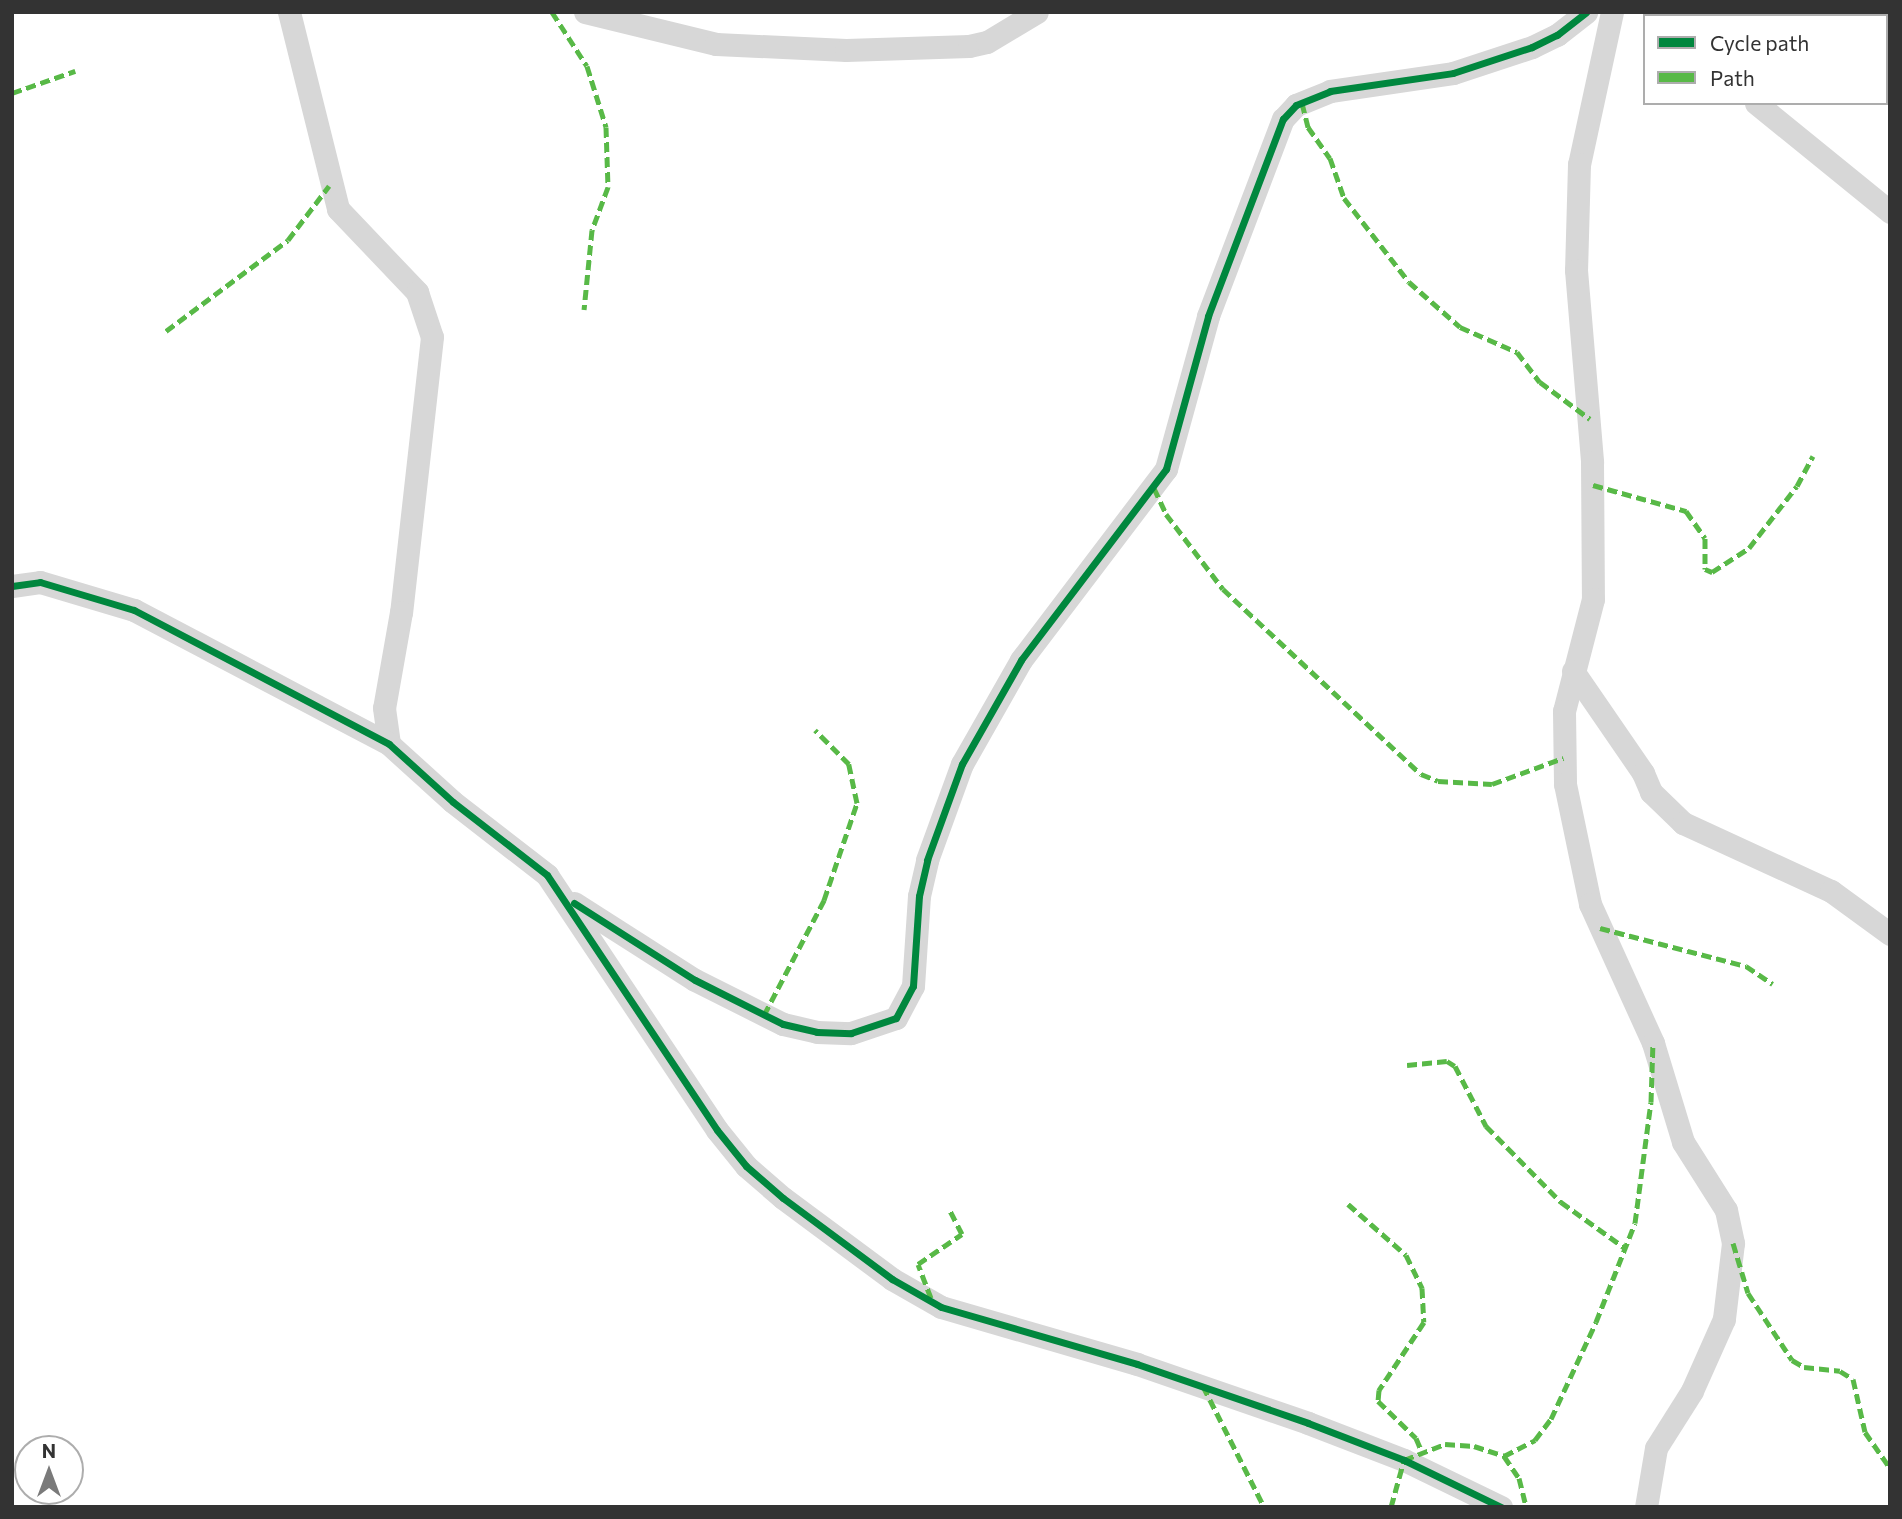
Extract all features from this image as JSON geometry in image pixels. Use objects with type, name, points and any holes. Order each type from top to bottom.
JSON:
[{"type":"street","points":[[289,12],[338,209],[417,292],[432,337],[401,612],[384,708],[389,744]]},
{"type":"street","points":[[585,12],[716,44],[846,50],[968,46],[987,42],[1037,12]]},
{"type":"street","points":[[562,894],[647,952],[783,1024],[817,1032],[851,1033],[885,1025],[896,1018],[913,986],[919,896],[927,860],[962,764],[1021,660],[1166,469],[1208,316],[1283,119],[1296,105],[1330,91],[1434,77],[1532,47],[1557,35],[1586,12]]},
{"type":"street","points":[[1612,12],[1578,164],[1576,270],[1594,528],[1593,599],[1564,711],[1563,758],[1590,904],[1653,1043],[1683,1142],[1726,1210],[1733,1243],[1724,1319],[1697,1381],[1656,1448],[1646,1507]]},
{"type":"street","points":[[1758,105],[1890,212]]},
{"type":"street","points":[[12,586],[40,582],[134,610],[389,744],[453,802],[533,861],[562,894],[717,1130],[747,1166],[783,1198],[892,1279],[941,1307],[1137,1364],[1308,1423],[1404,1460],[1501,1507]]},
{"type":"street","points":[[1573,671],[1643,773],[1651,792],[1683,823],[1821,886],[1890,934]]},
{"type":"marked path","points":[[552,12],[587,66],[606,127],[608,187],[592,230],[584,310]]},
{"type":"marked path","points":[[12,93],[75,71]]},
{"type":"marked path","points":[[1302,103],[1308,127],[1330,158],[1344,198],[1409,282],[1460,327],[1517,352],[1540,382],[1590,419]]},
{"type":"marked path","points":[[166,331],[288,240],[329,186]]},
{"type":"marked path","points":[[1593,485],[1686,511],[1705,538],[1705,569],[1712,572],[1749,548],[1797,486],[1813,456]]},
{"type":"marked path","points":[[1154,488],[1166,514],[1223,589],[1421,774],[1438,781],[1492,784],[1563,758]]},
{"type":"marked path","points":[[764,1015],[824,900],[857,803],[849,764],[815,730]]},
{"type":"marked path","points":[[1600,928],[1746,966],[1773,984]]},
{"type":"marked path","points":[[1504,1456],[1535,1440],[1551,1419],[1596,1322],[1635,1223],[1651,1102],[1653,1043]]},
{"type":"marked path","points":[[1407,1065],[1447,1061],[1455,1066],[1486,1126],[1561,1202],[1625,1248]]},
{"type":"marked path","points":[[1348,1204],[1406,1255],[1422,1288],[1424,1322],[1379,1390],[1378,1401],[1416,1438],[1422,1452]]},
{"type":"marked path","points":[[931,1298],[918,1264],[962,1234],[949,1209]]},
{"type":"marked path","points":[[1733,1243],[1748,1293],[1792,1360],[1804,1367],[1840,1371],[1853,1379],[1865,1432],[1890,1468]]},
{"type":"marked path","points":[[1203,1386],[1264,1507]]},
{"type":"marked path","points":[[1391,1507],[1404,1460],[1445,1444],[1474,1446],[1504,1456],[1519,1478],[1526,1507]]},
{"type":"cycle path","points":[[574,903],[695,980],[783,1024],[817,1032],[851,1033],[896,1018],[913,986],[919,896],[927,860],[962,764],[1021,660],[1166,469],[1208,316],[1283,119],[1296,105],[1330,91],[1453,73],[1532,47],[1557,35],[1586,12]]},
{"type":"cycle path","points":[[12,586],[40,582],[134,610],[389,744],[453,802],[547,875],[717,1130],[746,1166],[783,1198],[892,1279],[941,1307],[1137,1364],[1308,1423],[1404,1460],[1501,1507]]}]
